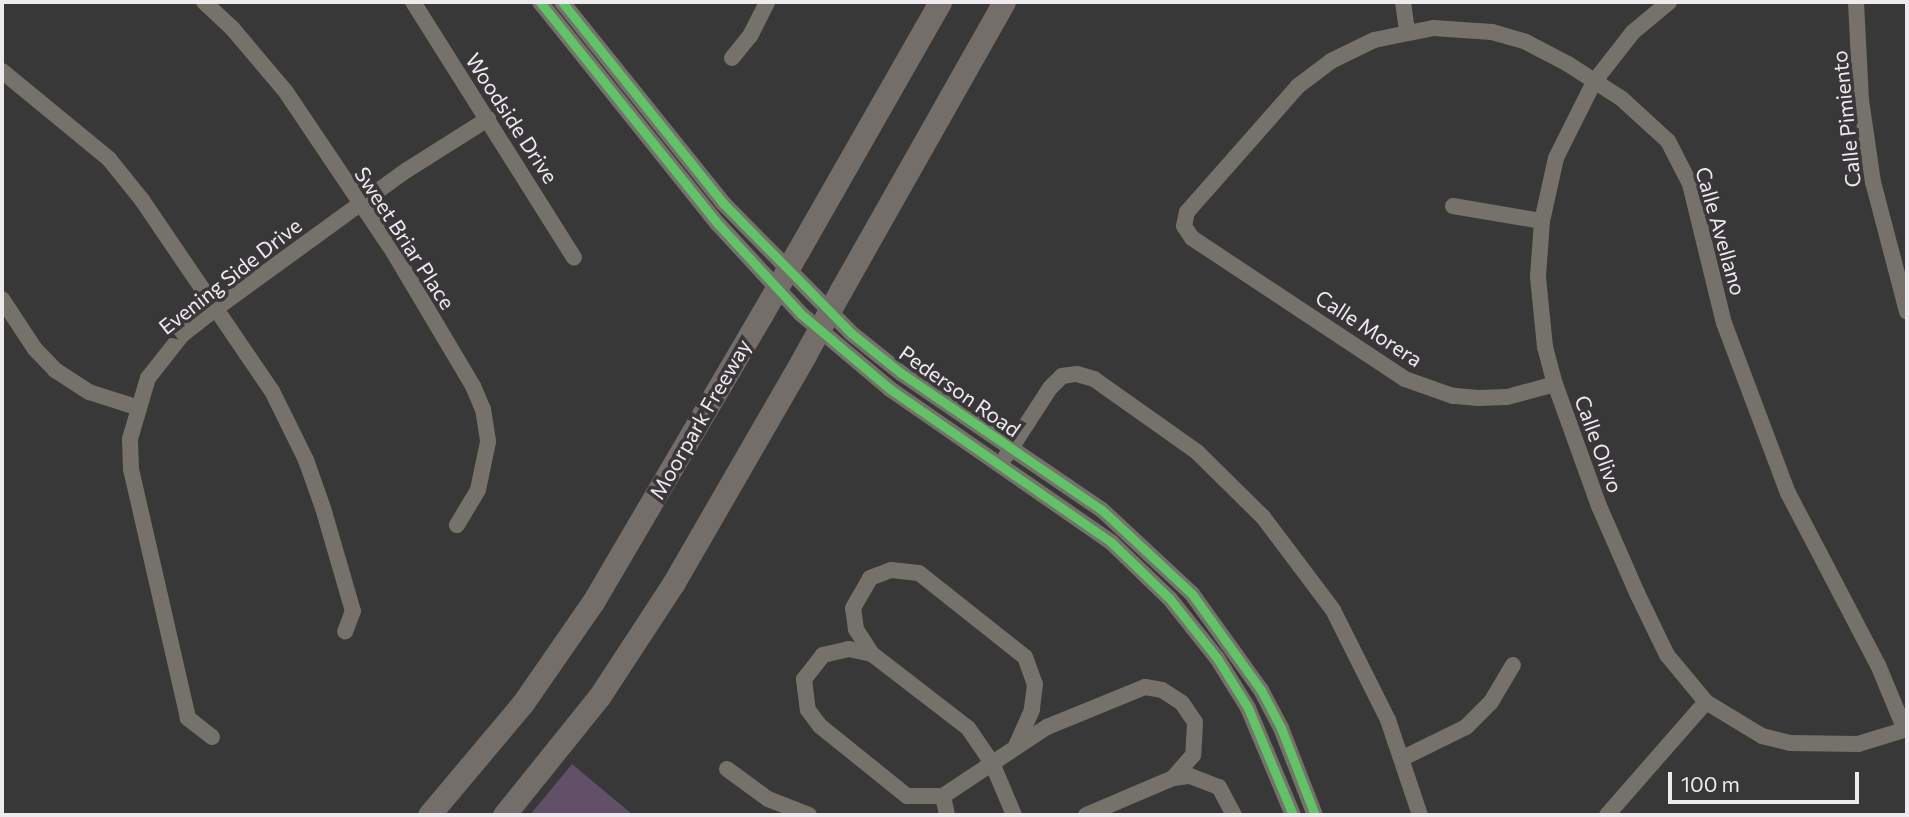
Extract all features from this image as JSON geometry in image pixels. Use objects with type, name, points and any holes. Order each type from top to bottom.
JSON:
[{"type":"highway","name":"Moorpark Freeway","points":[[429,815],[523,703],[593,602],[762,314],[940,2]]},
{"type":"highway","points":[[504,815],[599,697],[629,652],[805,355],[1004,2]]},
{"type":"street","name":"Sweet Briar Place","points":[[204,2],[232,27],[286,92],[358,205],[394,253],[483,409],[488,442],[484,472],[457,525]]},
{"type":"street","name":"Woodside Drive","points":[[413,2],[574,258]]},
{"type":"street","name":"Pederson Road","points":[[540,2],[718,224],[801,314],[890,389],[1111,542],[1178,607],[1248,708],[1293,815]]},
{"type":"street","name":"Pederson Road","points":[[562,2],[723,203],[809,294],[901,373],[1133,535],[1209,615],[1248,669],[1281,728],[1315,815]]},
{"type":"street","points":[[732,58],[750,36],[767,2]]},
{"type":"street","points":[[1403,2],[1408,31]]},
{"type":"street","name":"Calle Olivo","points":[[1669,2],[1633,32],[1594,82],[1560,146],[1542,221],[1539,287],[1545,347],[1555,384],[1599,506],[1637,593],[1667,655],[1706,702],[1762,736],[1790,743],[1858,744],[1906,730]]},
{"type":"street","name":"Calle Pimiento","points":[[1856,2],[1861,100],[1872,182],[1907,312]]},
{"type":"street","name":"Calle Avellano","points":[[1184,226],[1190,207],[1203,190],[1298,86],[1354,48],[1408,31],[1461,28],[1492,32],[1526,42],[1594,82],[1651,123],[1668,141],[1690,184],[1724,323],[1778,468],[1878,665],[1906,730]]},
{"type":"street","points":[[2,71],[109,159],[142,200],[214,310],[272,391],[306,460],[353,611],[345,632]]},
{"type":"street","name":"Evening Side Drive","points":[[212,737],[196,729],[181,697],[131,469],[130,439],[136,408],[164,354],[214,310],[358,205],[488,119]]},
{"type":"street","points":[[1454,206],[1542,221]]},
{"type":"street","name":"Calle Morera","points":[[1184,226],[1192,238],[1377,361],[1428,389],[1453,397],[1507,397],[1555,384]]},
{"type":"street","points":[[2,299],[35,349],[55,370],[89,392],[136,408]]},
{"type":"street","points":[[1000,464],[1050,388],[1062,376],[1077,373],[1094,379],[1197,452],[1263,517],[1332,609],[1374,687],[1404,758],[1420,815]]},
{"type":"street","points":[[1014,815],[992,763],[957,716],[908,684],[872,654],[853,620],[853,608],[870,578],[906,569],[932,581],[1024,657],[1035,684],[1032,710],[1017,744]]},
{"type":"street","points":[[872,654],[849,649],[822,655],[804,679],[808,710],[906,796],[929,800],[943,796],[1017,744],[1145,687],[1163,690],[1182,703],[1195,722],[1193,755],[1173,778]]},
{"type":"street","points":[[1404,758],[1466,727],[1490,702],[1513,665]]},
{"type":"street","points":[[1607,815],[1706,702]]},
{"type":"street","points":[[727,769],[768,799],[808,815]]},
{"type":"street","points":[[1086,815],[1173,778],[1190,776],[1211,781],[1234,815]]},
{"type":"street","points":[[943,796],[947,815]]},
{"type":"street","points":[[768,799],[776,815]]},
{"type":"shaded area","points":[[572,764],[633,815],[530,815]]},
{"type":"cycle path","points":[[540,2],[718,224],[801,314],[890,389],[1111,542],[1170,599],[1217,658],[1248,708],[1293,815]]},
{"type":"cycle path","points":[[562,2],[723,203],[851,333],[901,373],[1102,510],[1192,594],[1261,690],[1281,728],[1315,815]]}]
